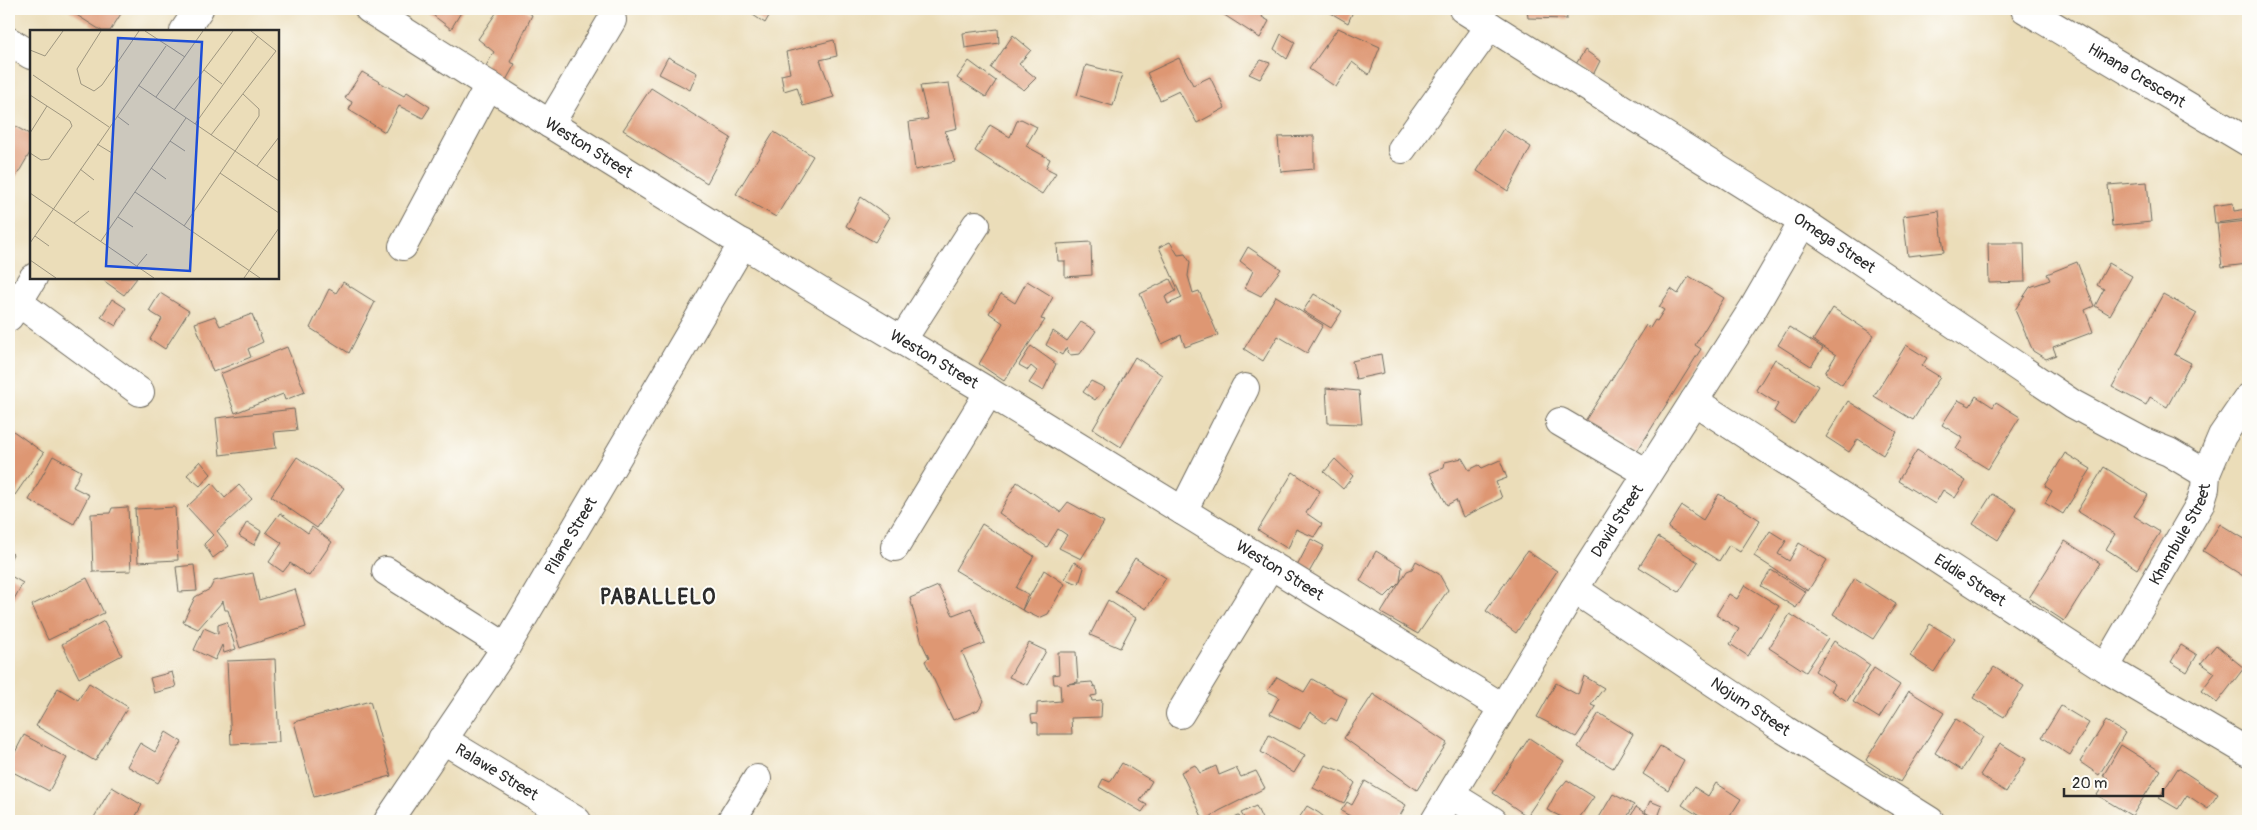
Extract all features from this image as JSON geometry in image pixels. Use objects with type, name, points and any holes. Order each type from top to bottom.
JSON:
[{"type":"street","points":[[185,30],[199,9]]},
{"type":"street","name":"Weston Street","points":[[369,9],[829,297],[990,392],[1502,708]]},
{"type":"street","name":"Omega Street","points":[[1463,9],[1803,222],[2073,404],[2144,442],[2168,452],[2206,474]]},
{"type":"street","name":"Hinana Crescent","points":[[2025,9],[2248,142]]},
{"type":"street","points":[[550,124],[612,20]]},
{"type":"street","points":[[1402,149],[1490,26]]},
{"type":"street","points":[[403,246],[489,85]]},
{"type":"street","name":"David Street","points":[[1435,821],[1574,589],[1754,307],[1803,222]]},
{"type":"street","points":[[903,339],[976,225]]},
{"type":"street","name":"Pilane Street","points":[[388,821],[506,647],[743,243]]},
{"type":"street","points":[[31,279],[13,310],[140,392]]},
{"type":"street","points":[[1182,511],[1245,388]]},
{"type":"street","points":[[895,547],[990,392]]},
{"type":"street","name":"Khambule Street","points":[[2105,668],[2200,504],[2205,488],[2206,474],[2222,436],[2248,398]]},
{"type":"street","name":"Eddie Street","points":[[1694,401],[2105,668],[2248,752]]},
{"type":"street","points":[[1560,422],[1647,473]]},
{"type":"street","points":[[1180,714],[1270,566]]},
{"type":"street","points":[[386,571],[506,647]]},
{"type":"street","name":"Nojum Street","points":[[1574,589],[1785,730],[1930,821]]},
{"type":"street","name":"Ralawe Street","points":[[442,739],[577,821]]},
{"type":"street","points":[[731,821],[756,779]]},
{"type":"street","points":[[1451,795],[1493,821]]},
{"type":"building","points":[[67,9],[124,9],[111,30],[100,30]]},
{"type":"building","points":[[425,9],[463,9],[451,29]]},
{"type":"building","points":[[499,9],[524,9],[532,15],[510,62],[515,64],[504,84],[483,71],[494,52],[478,39]]},
{"type":"building","points":[[744,9],[773,9],[765,23]]},
{"type":"building","points":[[1215,9],[1266,9],[1262,17],[1269,21],[1260,38]]},
{"type":"building","points":[[1324,9],[1354,9],[1348,23]]},
{"type":"building","points":[[1527,9],[1566,9],[1567,19],[1528,18]]},
{"type":"building","points":[[1338,28],[1380,47],[1369,75],[1352,62],[1336,87],[1309,69]]},
{"type":"building","points":[[998,29],[999,43],[965,48],[963,33]]},
{"type":"building","points":[[1281,34],[1295,42],[1287,59],[1274,49]]},
{"type":"building","points":[[1013,35],[1031,50],[1019,64],[1036,78],[1024,90],[991,68]]},
{"type":"building","points":[[834,40],[837,56],[820,60],[834,97],[803,106],[797,87],[784,91],[781,75],[790,73],[786,52]]},
{"type":"building","points":[[1585,50],[1600,61],[1593,75],[1576,64]]},
{"type":"building","points":[[668,57],[697,73],[690,90],[659,74]]},
{"type":"building","points":[[1179,58],[1193,85],[1210,77],[1225,108],[1197,123],[1179,91],[1160,100],[1147,73]]},
{"type":"building","points":[[1261,60],[1270,63],[1260,79],[1249,74]]},
{"type":"building","points":[[969,61],[996,81],[986,97],[957,78]]},
{"type":"building","points":[[1086,65],[1122,74],[1113,106],[1077,95]]},
{"type":"building","points":[[362,72],[404,96],[407,92],[430,107],[423,118],[399,106],[385,132],[349,110],[352,102],[345,98]]},
{"type":"building","points":[[949,83],[957,128],[945,131],[955,162],[915,170],[909,122],[928,119],[920,86]]},
{"type":"building","points":[[651,88],[731,138],[707,183],[623,130]]},
{"type":"building","points":[[1021,119],[1037,127],[1026,146],[1050,159],[1046,168],[1056,173],[1042,194],[975,151],[990,125],[1010,137],[1017,121]]},
{"type":"building","points":[[9,123],[30,134],[30,153],[13,182],[9,180]]},
{"type":"building","points":[[1503,129],[1531,147],[1508,191],[1477,171]]},
{"type":"building","points":[[774,132],[813,156],[776,217],[736,194]]},
{"type":"building","points":[[1314,136],[1314,169],[1281,172],[1278,137]]},
{"type":"building","points":[[2147,182],[2151,222],[2112,226],[2108,185]]},
{"type":"building","points":[[861,197],[890,217],[875,242],[846,226]]},
{"type":"building","points":[[2233,203],[2234,211],[2248,209],[2248,219],[2215,223],[2213,206]]},
{"type":"building","points":[[1939,211],[1944,252],[1908,256],[1903,216]]},
{"type":"building","points":[[2248,221],[2248,264],[2222,267],[2217,224]]},
{"type":"building","points":[[1091,242],[1092,275],[1065,277],[1065,261],[1058,261],[1057,244]]},
{"type":"building","points":[[1170,242],[1178,255],[1185,254],[1190,262],[1188,276],[1193,293],[1199,291],[1218,335],[1185,347],[1181,335],[1162,344],[1140,294],[1170,279],[1176,291],[1165,297],[1168,304],[1182,298],[1159,247]]},
{"type":"building","points":[[1988,243],[2024,243],[2025,282],[1989,283]]},
{"type":"building","points":[[1248,247],[1281,269],[1261,296],[1245,288],[1253,271],[1240,261]]},
{"type":"building","points":[[2077,262],[2094,306],[2085,310],[2093,332],[2053,347],[2056,355],[2046,359],[2033,351],[2015,310],[2030,287],[2050,280],[2047,274]]},
{"type":"building","points":[[2109,263],[2132,276],[2110,315],[2095,306],[2104,289],[2097,285]]},
{"type":"building","points":[[1689,276],[1724,298],[1695,345],[1701,349],[1636,453],[1585,421],[1646,325],[1650,328],[1655,320],[1657,321],[1664,310],[1659,307],[1671,289],[1678,294]]},
{"type":"building","points":[[101,279],[136,279],[124,295]]},
{"type":"building","points":[[1027,281],[1053,297],[1041,319],[1045,320],[1004,381],[979,364],[1003,323],[989,313],[1001,294],[1015,303]]},
{"type":"building","points":[[343,282],[375,302],[349,353],[310,328],[329,289],[336,293]]},
{"type":"building","points":[[160,293],[189,311],[165,349],[150,339],[162,319],[149,311]]},
{"type":"building","points":[[1314,294],[1342,311],[1331,328],[1303,311]]},
{"type":"building","points":[[2163,294],[2197,313],[2174,354],[2191,363],[2167,407],[2150,397],[2146,405],[2112,387]]},
{"type":"building","points":[[1276,296],[1323,325],[1307,353],[1278,336],[1263,361],[1244,349]]},
{"type":"building","points":[[112,299],[126,308],[116,326],[101,317]]},
{"type":"building","points":[[1833,308],[1874,335],[1842,385],[1825,373],[1836,355],[1813,340]]},
{"type":"building","points":[[252,314],[263,342],[248,349],[251,357],[213,372],[195,323],[215,316],[220,326]]},
{"type":"building","points":[[1081,322],[1096,331],[1080,354],[1070,355],[1066,348],[1062,355],[1046,345],[1053,331],[1067,341]]},
{"type":"building","points":[[1789,327],[1823,348],[1811,366],[1778,345]]},
{"type":"building","points":[[1906,345],[1927,358],[1922,366],[1940,377],[1913,420],[1874,396]]},
{"type":"building","points":[[1031,346],[1056,364],[1043,391],[1029,383],[1037,371],[1031,366],[1028,370],[1019,365]]},
{"type":"building","points":[[287,347],[305,392],[285,400],[283,394],[235,413],[220,374]]},
{"type":"building","points":[[1381,354],[1384,373],[1356,379],[1352,361]]},
{"type":"building","points":[[1135,357],[1162,375],[1121,447],[1093,429]]},
{"type":"building","points":[[1775,359],[1818,386],[1794,424],[1774,411],[1778,404],[1756,390]]},
{"type":"building","points":[[1091,381],[1105,388],[1095,400],[1083,392]]},
{"type":"building","points":[[1326,388],[1359,391],[1362,424],[1328,423]]},
{"type":"building","points":[[1976,396],[1993,407],[1996,402],[2020,417],[1988,469],[1956,449],[1963,438],[1942,425],[1958,400],[1970,406]]},
{"type":"building","points":[[1848,401],[1897,432],[1883,455],[1858,439],[1849,452],[1826,437]]},
{"type":"building","points":[[294,409],[297,430],[274,432],[276,448],[220,455],[216,418]]},
{"type":"building","points":[[9,428],[44,453],[15,495],[9,491]]},
{"type":"building","points":[[1917,450],[1966,481],[1955,498],[1943,490],[1935,504],[1898,481]]},
{"type":"building","points":[[2065,453],[2091,469],[2063,514],[2045,503],[2052,491],[2045,486]]},
{"type":"building","points":[[53,456],[81,471],[73,487],[89,495],[74,524],[29,500]]},
{"type":"building","points":[[297,457],[344,488],[317,528],[271,496]]},
{"type":"building","points":[[1462,458],[1469,470],[1479,465],[1482,468],[1500,460],[1507,478],[1496,482],[1502,498],[1463,517],[1456,500],[1447,505],[1430,473],[1444,467],[1445,462]]},
{"type":"building","points":[[1335,459],[1353,476],[1343,489],[1324,472]]},
{"type":"building","points":[[200,461],[211,474],[200,486],[187,475]]},
{"type":"building","points":[[2104,467],[2148,495],[2134,516],[2160,532],[2137,569],[2106,549],[2115,534],[2077,511]]},
{"type":"building","points":[[1293,472],[1320,491],[1306,513],[1322,524],[1314,537],[1296,529],[1288,549],[1258,530]]},
{"type":"building","points":[[1017,482],[1060,512],[1068,502],[1104,522],[1081,559],[1059,548],[1067,535],[1058,529],[1047,547],[999,513]]},
{"type":"building","points":[[212,483],[225,498],[239,485],[252,499],[217,531],[229,546],[213,558],[204,544],[213,535],[187,507]]},
{"type":"building","points":[[1719,494],[1760,520],[1740,552],[1729,545],[1719,561],[1668,528],[1682,506],[1703,520]]},
{"type":"building","points":[[1992,494],[2017,509],[1998,540],[1973,524]]},
{"type":"building","points":[[128,507],[131,571],[93,572],[91,514],[110,513],[112,508]]},
{"type":"building","points":[[175,507],[178,560],[138,562],[135,509]]},
{"type":"building","points":[[280,513],[308,533],[312,527],[332,542],[309,576],[290,563],[283,572],[269,562],[282,543],[266,532]]},
{"type":"building","points":[[247,522],[261,531],[254,545],[239,536]]},
{"type":"building","points":[[982,524],[1034,556],[1016,588],[1028,594],[1022,610],[955,570]]},
{"type":"building","points":[[2220,524],[2248,541],[2248,579],[2203,551]]},
{"type":"building","points":[[1770,531],[1786,541],[1778,554],[1789,561],[1799,543],[1827,560],[1808,591],[1754,556]]},
{"type":"building","points":[[1658,537],[1698,562],[1679,592],[1639,567]]},
{"type":"building","points":[[1311,539],[1324,546],[1307,576],[1295,570]]},
{"type":"building","points":[[2065,541],[2100,563],[2064,621],[2029,598]]},
{"type":"building","points":[[9,551],[13,554],[9,562]]},
{"type":"building","points":[[1376,551],[1402,567],[1400,582],[1385,597],[1360,581]]},
{"type":"building","points":[[1527,551],[1557,571],[1516,633],[1486,611]]},
{"type":"building","points":[[1135,558],[1166,578],[1146,609],[1115,591]]},
{"type":"building","points":[[1416,561],[1439,574],[1448,590],[1418,634],[1381,613],[1407,571],[1412,569]]},
{"type":"building","points":[[1074,562],[1084,568],[1079,584],[1065,579]]},
{"type":"building","points":[[194,565],[197,591],[179,592],[176,567]]},
{"type":"building","points":[[1044,570],[1065,584],[1048,614],[1039,618],[1022,610]]},
{"type":"building","points":[[1771,570],[1806,592],[1796,608],[1761,586]]},
{"type":"building","points":[[253,573],[259,600],[295,589],[306,627],[240,648],[228,610],[225,610],[223,601],[198,629],[183,622],[195,597],[210,589],[214,581]]},
{"type":"building","points":[[9,575],[23,583],[9,608]]},
{"type":"building","points":[[87,578],[104,613],[48,640],[32,605]]},
{"type":"building","points":[[1855,578],[1896,604],[1873,639],[1833,614]]},
{"type":"building","points":[[1745,585],[1779,606],[1748,656],[1730,644],[1739,629],[1716,615],[1729,594],[1737,599]]},
{"type":"building","points":[[938,586],[953,615],[971,608],[985,643],[962,652],[984,701],[978,710],[953,720],[925,661],[929,658],[922,643],[910,598]]},
{"type":"building","points":[[1108,600],[1136,618],[1120,648],[1090,635]]},
{"type":"building","points":[[1790,614],[1828,638],[1806,672],[1769,648]]},
{"type":"building","points":[[104,621],[122,655],[79,678],[62,644]]},
{"type":"building","points":[[227,622],[236,649],[224,653],[222,645],[215,660],[194,650],[204,628],[218,634],[218,625]]},
{"type":"building","points":[[1930,624],[1955,639],[1934,672],[1910,656]]},
{"type":"building","points":[[1834,641],[1870,665],[1847,701],[1831,691],[1835,684],[1815,671]]},
{"type":"building","points":[[1029,643],[1046,651],[1027,685],[1009,677]]},
{"type":"building","points":[[2181,645],[2197,655],[2187,672],[2171,662]]},
{"type":"building","points":[[2216,645],[2244,668],[2217,703],[2201,691],[2215,673],[2201,663]]},
{"type":"building","points":[[1058,652],[1076,652],[1078,682],[1067,684],[1092,682],[1094,687],[1096,686],[1097,695],[1091,696],[1092,701],[1102,700],[1101,717],[1071,718],[1072,734],[1038,734],[1038,723],[1032,722],[1031,715],[1037,714],[1037,703],[1061,701],[1060,684],[1054,684],[1053,675],[1059,674]]},
{"type":"building","points":[[275,659],[279,742],[231,744],[227,661]]},
{"type":"building","points":[[1994,667],[2024,686],[2004,717],[1973,698]]},
{"type":"building","points":[[1874,668],[1900,685],[1879,718],[1853,702]]},
{"type":"building","points":[[172,672],[176,687],[154,693],[150,678]]},
{"type":"building","points":[[1584,676],[1604,688],[1591,705],[1596,707],[1576,737],[1537,717],[1556,683],[1578,695]]},
{"type":"building","points":[[1277,677],[1304,692],[1312,679],[1347,699],[1337,721],[1331,718],[1325,723],[1310,712],[1300,729],[1270,714],[1279,697],[1267,691]]},
{"type":"building","points":[[89,683],[128,707],[95,761],[36,726],[58,688],[78,700]]},
{"type":"building","points":[[1909,691],[1944,713],[1900,782],[1866,760]]},
{"type":"building","points":[[1373,694],[1447,743],[1417,790],[1344,738]]},
{"type":"building","points":[[370,701],[391,776],[314,797],[294,722]]},
{"type":"building","points":[[2061,706],[2089,723],[2070,755],[2042,737]]},
{"type":"building","points":[[1599,713],[1633,734],[1613,768],[1578,747]]},
{"type":"building","points":[[1956,719],[1983,737],[1962,770],[1935,753]]},
{"type":"building","points":[[2106,721],[2125,733],[2099,775],[2080,762]]},
{"type":"building","points":[[166,732],[182,742],[158,783],[127,766],[140,743],[155,752]]},
{"type":"building","points":[[24,735],[67,758],[49,791],[9,770],[9,764]]},
{"type":"building","points":[[1269,735],[1305,755],[1294,773],[1261,752]]},
{"type":"building","points":[[1529,738],[1564,761],[1527,816],[1493,793]]},
{"type":"building","points":[[2000,743],[2026,759],[2006,792],[1980,775]]},
{"type":"building","points":[[2121,745],[2161,770],[2132,816],[2097,795],[2108,778],[2103,776]]},
{"type":"building","points":[[1660,746],[1684,760],[1668,790],[1643,774]]},
{"type":"building","points":[[1122,763],[1152,781],[1140,801],[1147,805],[1142,812],[1099,787],[1103,779],[1110,782]]},
{"type":"building","points":[[1195,765],[1200,773],[1216,766],[1219,775],[1236,768],[1241,777],[1256,771],[1265,788],[1219,811],[1204,821],[1181,772]]},
{"type":"building","points":[[1325,765],[1343,772],[1355,783],[1344,803],[1313,788]]},
{"type":"building","points":[[2178,768],[2218,794],[2208,809],[2187,795],[2178,809],[2159,798]]},
{"type":"building","points":[[1567,780],[1594,797],[1577,821],[1570,821],[1547,810],[1556,793]]},
{"type":"building","points":[[1365,781],[1406,805],[1397,821],[1359,821],[1341,811],[1347,802],[1352,805]]},
{"type":"building","points":[[1716,783],[1741,799],[1727,821],[1707,821],[1682,805],[1694,787],[1708,796]]},
{"type":"building","points":[[112,787],[142,805],[133,821],[96,821],[93,819]]},
{"type":"building","points":[[1613,794],[1634,805],[1625,821],[1597,821]]},
{"type":"building","points":[[1650,801],[1662,806],[1657,820],[1645,812]]},
{"type":"building","points":[[1256,806],[1263,821],[1246,821],[1241,813]]},
{"type":"building","points":[[1307,806],[1319,813],[1329,821],[1297,821]]},
{"type":"building","points":[[1636,807],[1652,818],[1650,821],[1628,821]]},
{"type":"building","points":[[1239,816],[1242,821],[1226,821]]},
{"type":"district","name":"PABALLELO","points":[[658,597]]}]
